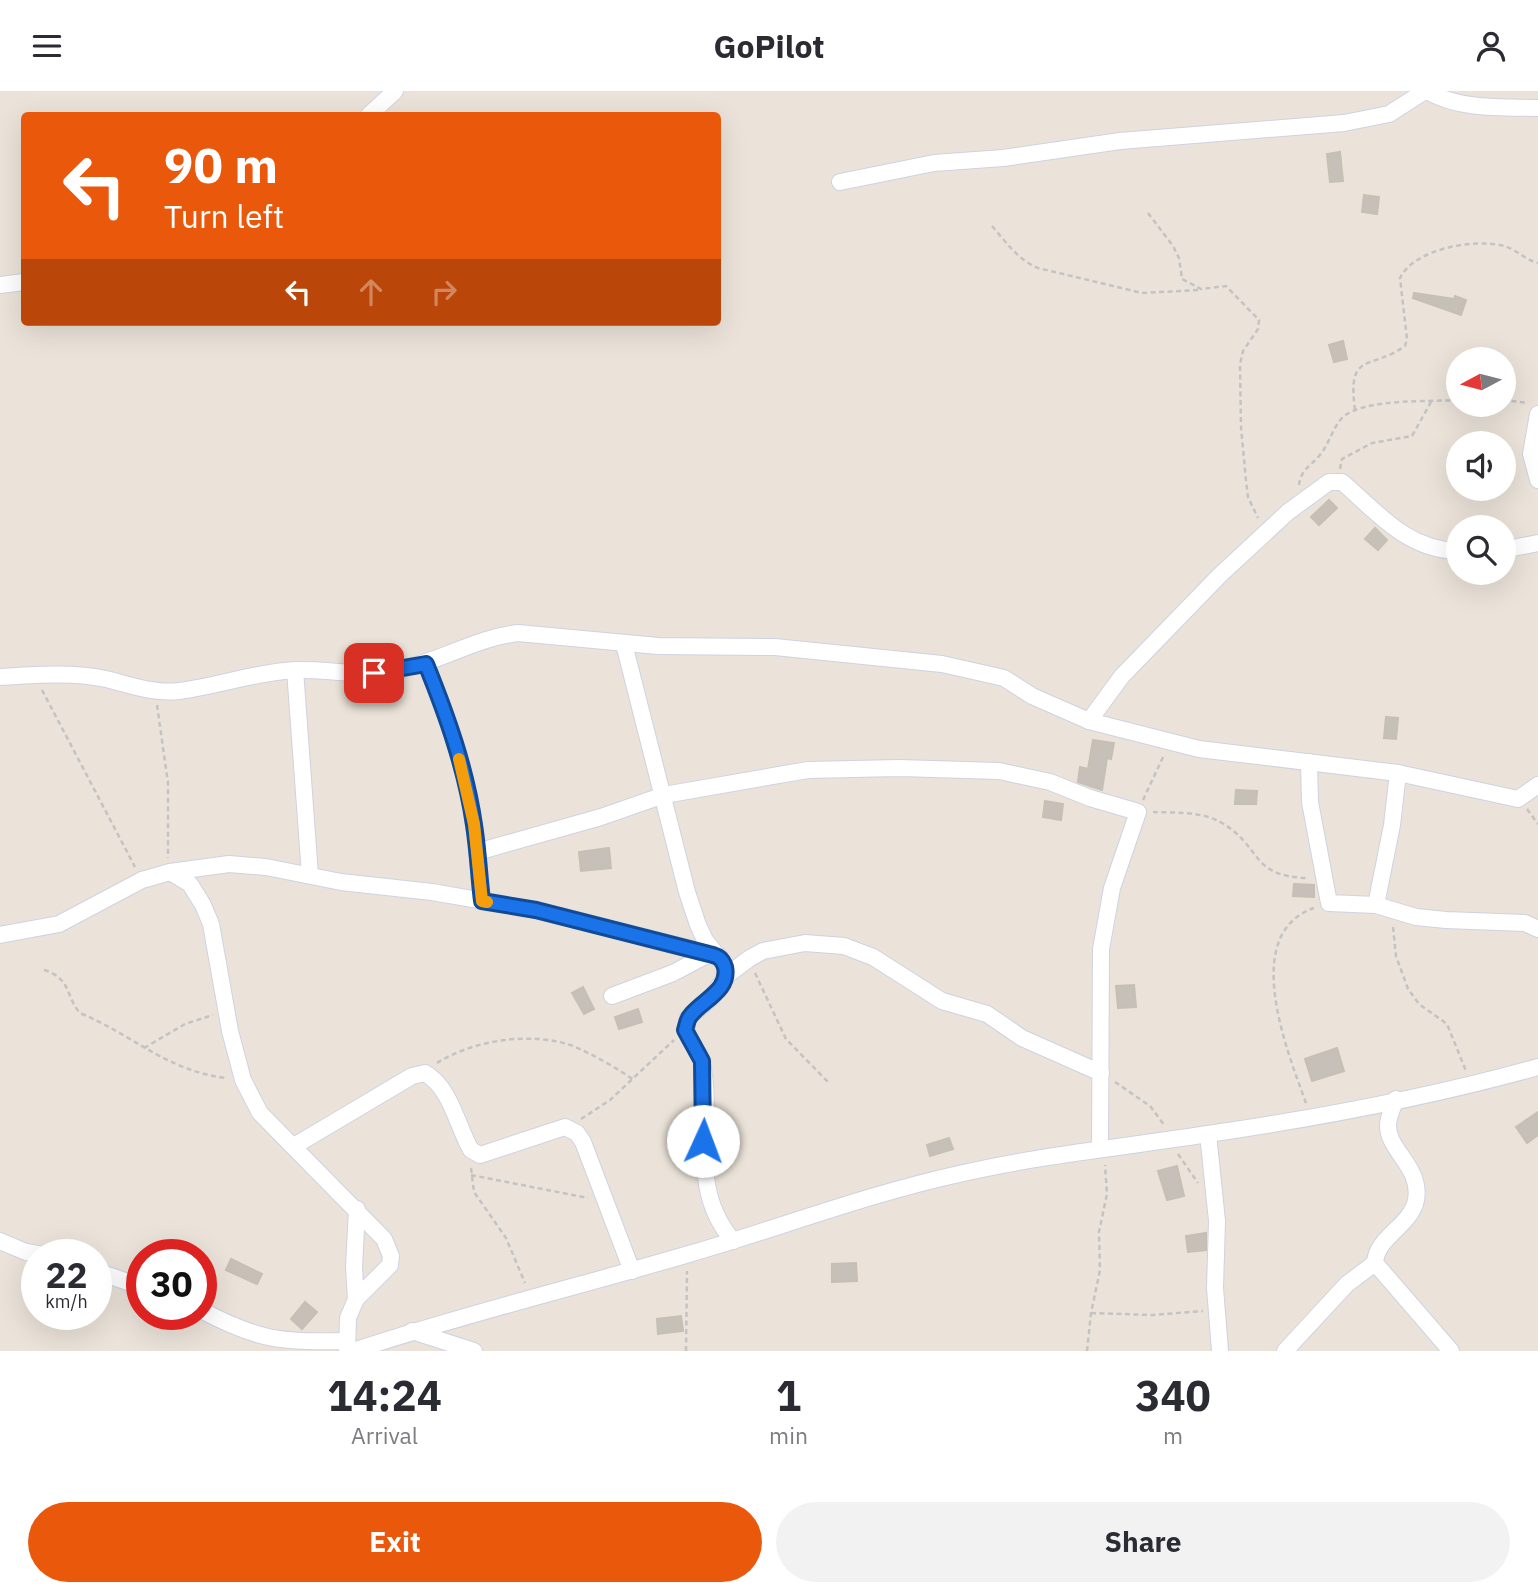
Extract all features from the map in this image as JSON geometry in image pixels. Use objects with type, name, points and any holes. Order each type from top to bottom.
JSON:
[{"type":"street","points":[[372,112],[395,91]]},
{"type":"street","points":[[840,182],[934,163],[1003,158],[1120,141],[1344,124],[1389,114],[1426,91],[1473,106],[1538,107]]},
{"type":"street","points":[[0,285],[21,282]]},
{"type":"street","points":[[1538,414],[1531,454],[1538,480]]},
{"type":"street","points":[[1089,721],[1122,676],[1220,575],[1301,502],[1329,482],[1342,482],[1402,534],[1420,545],[1446,549]]},
{"type":"street","points":[[1516,547],[1538,543]]},
{"type":"street","points":[[0,677],[70,674],[155,691],[179,691],[295,670],[356,675],[393,671],[426,664],[468,646],[518,633],[658,646],[775,647],[942,664],[1004,678],[1032,696],[1089,721],[1199,749],[1398,773],[1518,799],[1538,785]]},
{"type":"street","points":[[624,644],[698,925],[714,955],[724,964],[726,977]]},
{"type":"street","points":[[426,664],[446,713],[462,767],[477,852],[482,901]]},
{"type":"street","points":[[295,670],[310,875]]},
{"type":"street","points":[[1309,762],[1310,802],[1329,903],[1376,905],[1416,917],[1525,923],[1538,929]]},
{"type":"street","points":[[477,852],[601,817],[664,795],[808,770],[999,771],[1050,782],[1090,798],[1138,811],[1105,916],[1101,949],[1100,1148]]},
{"type":"street","points":[[1376,905],[1392,825],[1398,773]]},
{"type":"street","points":[[0,935],[59,924],[142,880],[170,872],[229,864],[536,910],[714,955]]},
{"type":"street","points":[[170,872],[190,884],[211,925],[227,1013],[243,1080],[260,1113],[357,1209],[384,1239],[391,1256],[390,1265],[356,1299],[348,1318],[349,1348]]},
{"type":"street","points":[[733,1241],[722,1227],[709,1193],[704,1154],[702,1061],[685,1030],[688,1018],[711,998],[726,977],[763,951],[804,943],[844,946],[873,957],[942,1001],[987,1014],[1022,1038],[1101,1073]]},
{"type":"street","points":[[612,996],[714,955]]},
{"type":"street","points":[[217,1318],[255,1336],[349,1348],[531,1300],[959,1174],[1100,1148],[1208,1134],[1310,1116],[1538,1068]]},
{"type":"street","points":[[294,1146],[412,1076],[425,1073],[435,1079],[447,1097],[471,1150],[480,1154],[565,1127],[577,1133],[583,1142],[632,1271]]},
{"type":"street","points":[[1285,1351],[1347,1284],[1375,1263],[1379,1249],[1402,1224],[1416,1202],[1413,1173],[1394,1143],[1388,1125],[1396,1099]]},
{"type":"street","points":[[1208,1134],[1216,1204],[1215,1310],[1220,1351]]},
{"type":"street","points":[[356,1299],[354,1267],[357,1209]]},
{"type":"street","points":[[0,1241],[21,1250]]},
{"type":"street","points":[[1375,1263],[1451,1351]]},
{"type":"street","points":[[412,1331],[474,1351]]},
{"type":"path","points":[[1148,213],[1179,258],[1182,279],[1200,289]]},
{"type":"path","points":[[992,226],[1026,264],[1142,293],[1226,286],[1259,320],[1258,329],[1243,351],[1240,364],[1241,427],[1247,489],[1262,538]]},
{"type":"path","points":[[1354,410],[1353,377],[1359,367],[1405,346],[1407,339],[1400,278],[1404,269],[1416,258],[1453,247],[1499,245],[1538,263]]},
{"type":"path","points":[[1301,502],[1299,482],[1302,473],[1321,454],[1345,416],[1354,410],[1446,401]]},
{"type":"path","points":[[1516,401],[1538,404]]},
{"type":"path","points":[[1342,482],[1342,459],[1372,443],[1412,436],[1431,402]]},
{"type":"path","points":[[33,675],[142,880]]},
{"type":"path","points":[[155,691],[168,783],[166,824],[170,872]]},
{"type":"path","points":[[1170,740],[1138,811],[1204,816],[1229,828],[1264,867],[1277,874],[1323,879]]},
{"type":"path","points":[[1310,1116],[1278,1020],[1273,990],[1276,957],[1282,935],[1290,923],[1303,912],[1329,903]]},
{"type":"path","points":[[1393,910],[1396,955],[1408,989],[1419,1004],[1447,1024],[1471,1084]]},
{"type":"path","points":[[750,958],[764,999],[786,1039],[828,1082]]},
{"type":"path","points":[[44,970],[59,976],[80,1013],[111,1026],[144,1048],[191,1073],[243,1080]]},
{"type":"path","points":[[144,1048],[192,1021],[227,1013]]},
{"type":"path","points":[[565,1127],[610,1100],[634,1080],[667,1044],[679,1038],[688,1039]]},
{"type":"path","points":[[425,1073],[456,1053],[510,1040],[540,1040],[571,1045],[634,1080]]},
{"type":"path","points":[[1101,1073],[1150,1106],[1159,1116],[1192,1176],[1216,1204]]},
{"type":"path","points":[[1087,1351],[1091,1313],[1097,1290],[1099,1232],[1107,1194],[1108,1175],[1100,1148]]},
{"type":"path","points":[[471,1150],[474,1192],[506,1238],[531,1300]]},
{"type":"path","points":[[471,1175],[605,1200]]},
{"type":"path","points":[[686,1351],[685,1302],[689,1254]]},
{"type":"path","points":[[1091,1313],[1152,1315],[1215,1310]]},
{"type":"building","points":[[1340,152],[1343,181],[1330,182],[1327,154]]},
{"type":"building","points":[[1364,195],[1379,197],[1377,214],[1362,212]]},
{"type":"building","points":[[1414,293],[1454,299],[1455,296],[1466,300],[1461,315],[1413,298]]},
{"type":"building","points":[[1343,341],[1347,359],[1334,362],[1329,345]]},
{"type":"building","points":[[1329,500],[1337,508],[1319,525],[1311,517]]},
{"type":"building","points":[[1375,528],[1387,540],[1378,550],[1365,539]]},
{"type":"building","points":[[1386,717],[1398,718],[1396,739],[1384,738]]},
{"type":"building","points":[[1093,740],[1114,743],[1111,759],[1107,758],[1102,790],[1078,782],[1080,767],[1088,769]]},
{"type":"building","points":[[1236,790],[1257,791],[1256,804],[1235,804]]},
{"type":"building","points":[[1045,801],[1063,804],[1061,820],[1043,817]]},
{"type":"building","points":[[609,848],[611,868],[581,871],[579,852]]},
{"type":"building","points":[[1294,884],[1314,885],[1314,897],[1293,896]]},
{"type":"building","points":[[1134,985],[1136,1007],[1118,1008],[1116,986]]},
{"type":"building","points":[[583,987],[594,1009],[584,1014],[572,993]]},
{"type":"building","points":[[638,1009],[642,1022],[619,1029],[615,1017]]},
{"type":"building","points":[[1337,1048],[1344,1071],[1312,1081],[1305,1059]]},
{"type":"building","points":[[1538,1112],[1538,1135],[1527,1143],[1516,1127]]},
{"type":"building","points":[[949,1138],[953,1149],[930,1156],[927,1145]]},
{"type":"building","points":[[1177,1166],[1184,1196],[1167,1200],[1158,1171]]},
{"type":"building","points":[[1206,1233],[1206,1250],[1188,1252],[1186,1236]]},
{"type":"building","points":[[231,1259],[262,1274],[257,1284],[226,1270]]},
{"type":"building","points":[[856,1263],[857,1281],[832,1282],[832,1264]]},
{"type":"building","points":[[305,1302],[317,1312],[302,1329],[291,1319]]},
{"type":"building","points":[[681,1316],[683,1331],[658,1334],[657,1319]]},
{"type":"slow traffic","points":[[459,759],[474,824],[482,901],[487,902]]},
{"type":"route","points":[[374,673],[426,664],[446,713],[462,767],[474,824],[482,901],[536,910],[719,956],[724,964],[726,977],[711,998],[688,1018],[685,1030],[702,1061],[705,1107],[703,1141]]}]
